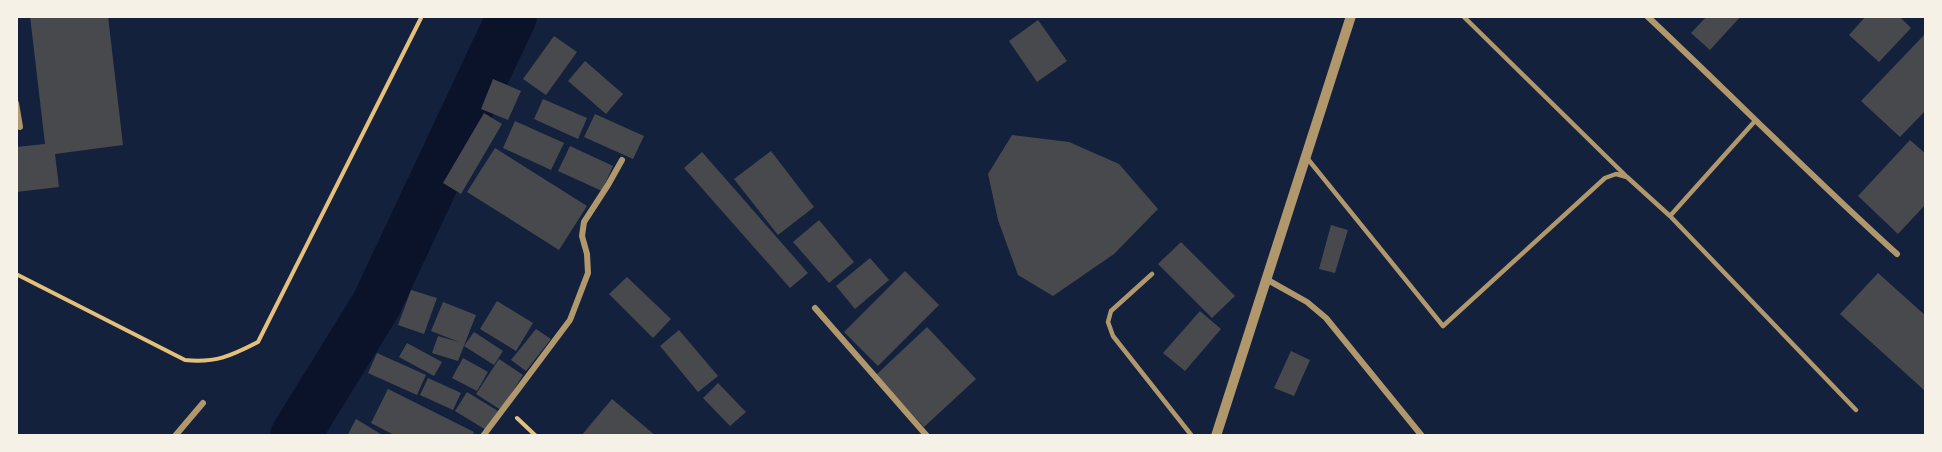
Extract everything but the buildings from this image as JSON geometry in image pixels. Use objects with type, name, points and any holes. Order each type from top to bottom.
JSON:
[{"type":"street","points":[[1216,435],[1351,16]]},
{"type":"street","points":[[1647,16],[1718,82],[1755,121],[1898,254]]},
{"type":"street","points":[[16,104],[20,127]]},
{"type":"street","points":[[483,435],[570,320],[588,273],[587,254],[582,236],[584,222],[622,160]]},
{"type":"street","points":[[1266,279],[1307,302],[1326,318],[1422,435]]},
{"type":"street","points":[[814,308],[927,435]]},
{"type":"street","points":[[175,435],[202,403]]},
{"type":"lane","points":[[1463,16],[1627,177],[1670,216],[1856,410]]},
{"type":"lane","points":[[1670,216],[1755,121]]},
{"type":"lane","points":[[1306,156],[1443,326],[1605,178],[1616,174],[1627,177]]},
{"type":"lane","points":[[1152,274],[1111,311],[1108,322],[1113,336],[1192,435]]},
{"type":"path","points":[[16,274],[184,360],[206,362],[231,356],[258,342],[422,16]]},
{"type":"path","points":[[505,407],[536,435]]},
{"type":"waterway","points":[[295,436],[376,305],[512,16]]}]
